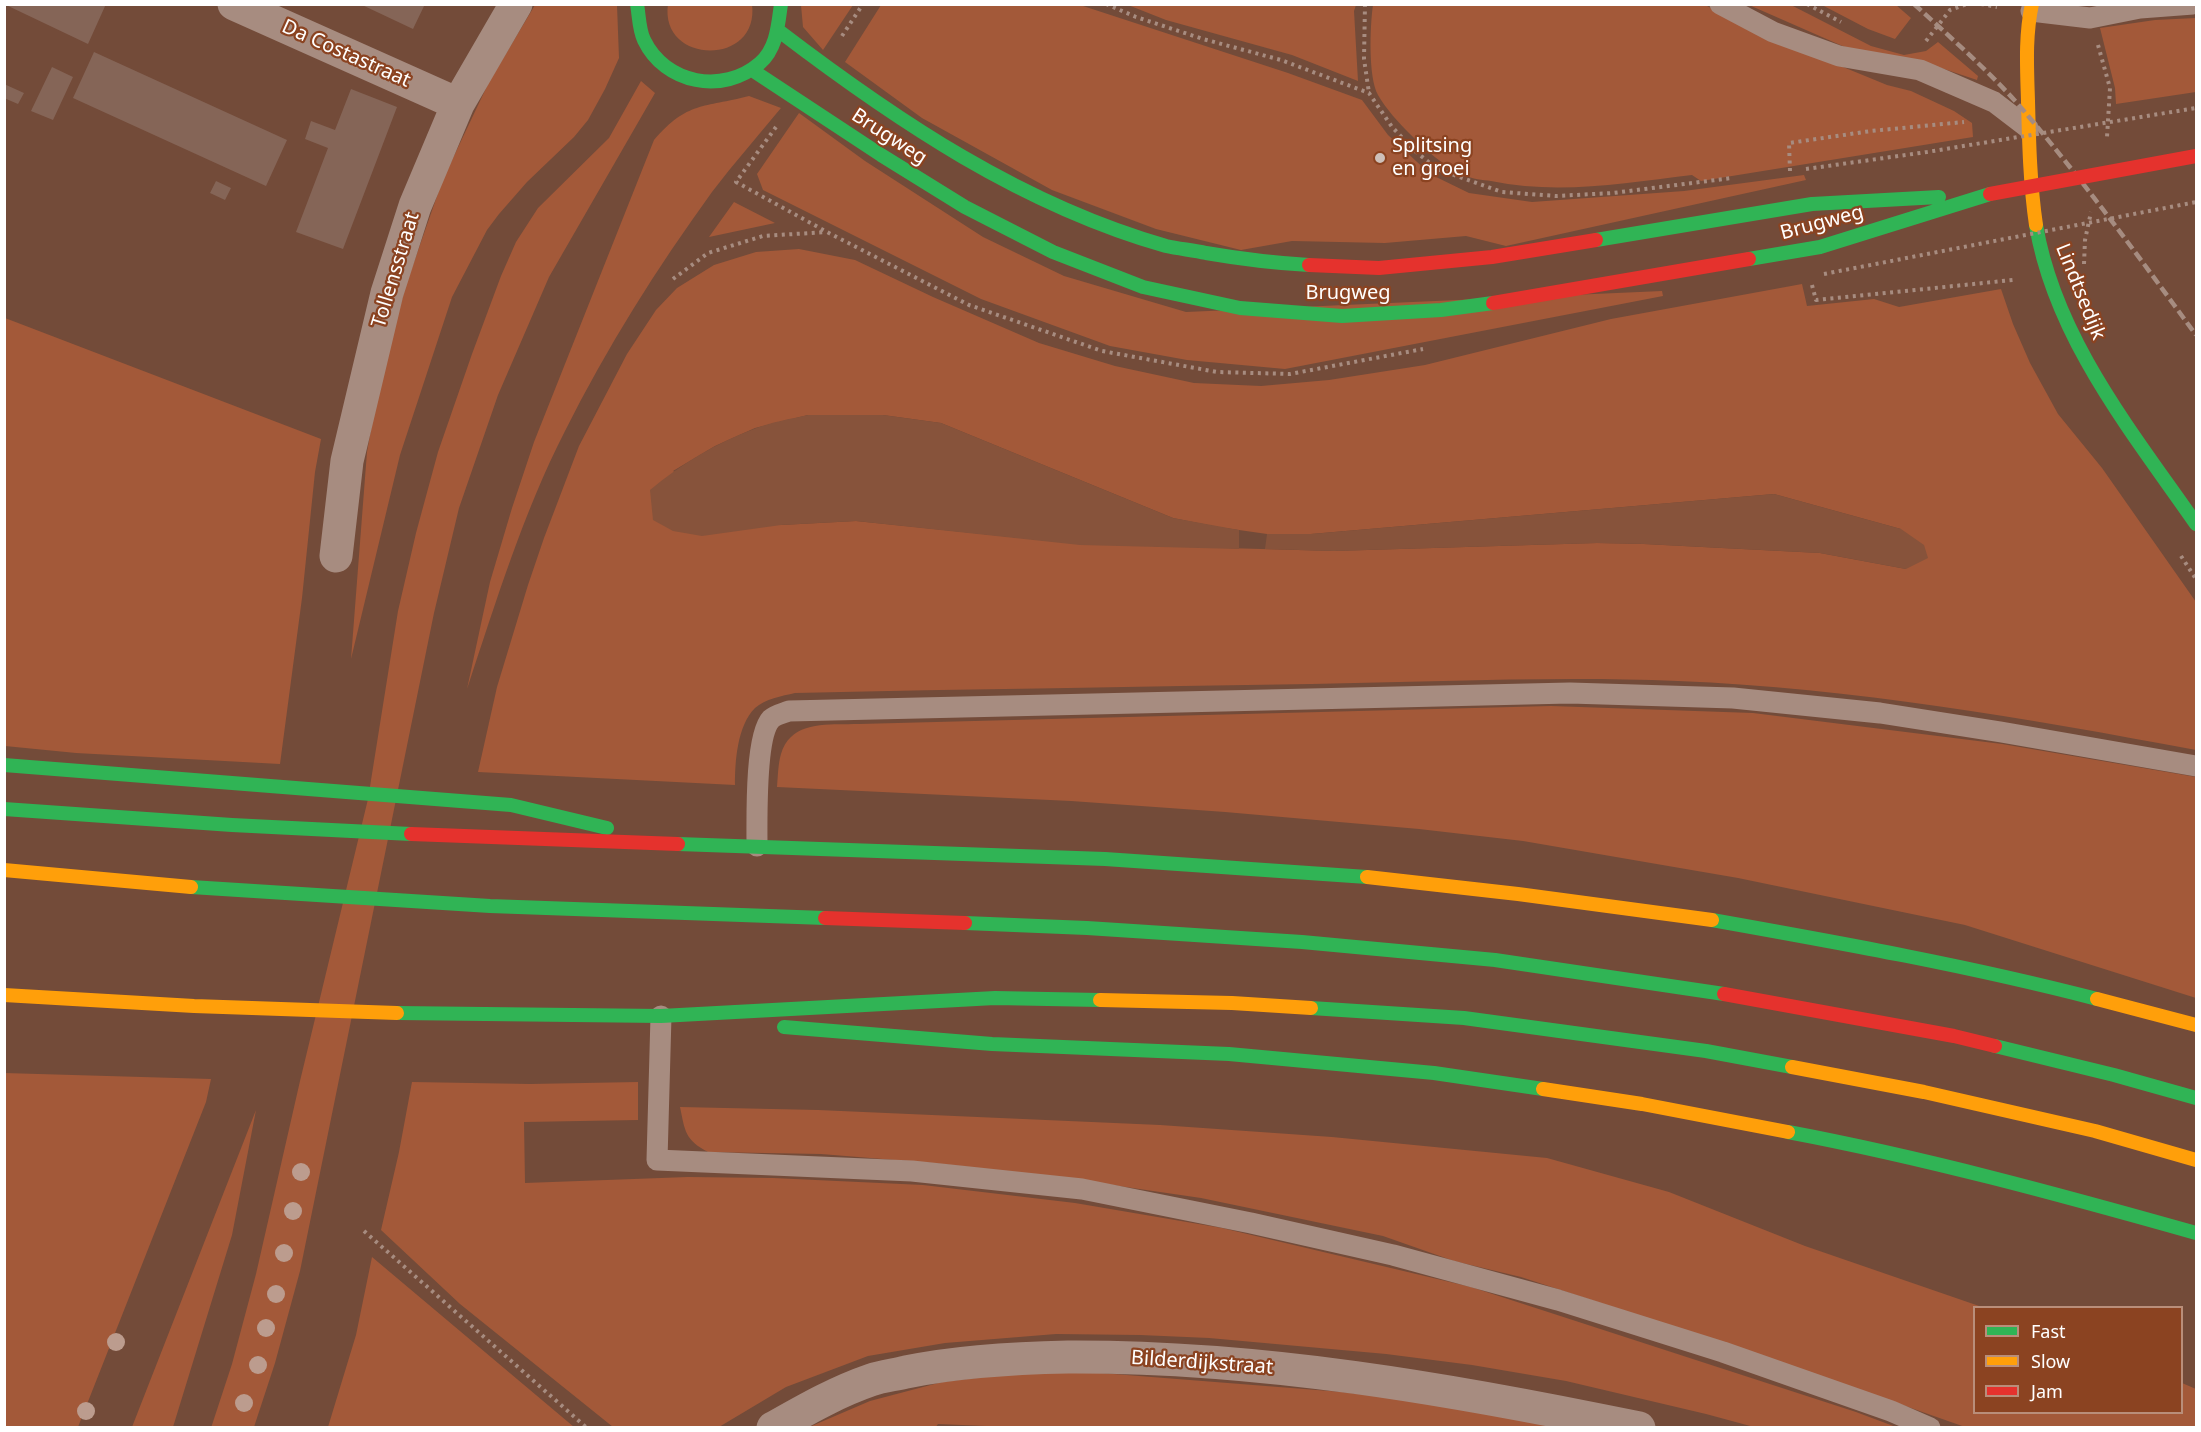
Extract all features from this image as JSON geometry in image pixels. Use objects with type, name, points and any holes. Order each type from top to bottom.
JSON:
[{"type":"main road","points":[[637,4],[641,38],[652,57],[669,72],[690,81],[710,84],[729,81],[752,70],[768,53],[779,31],[781,4]]},
{"type":"main road","name":"Lindtsedijk","points":[[2032,8],[2027,52],[2028,128],[2039,244],[2048,276],[2071,333],[2099,381],[2196,524]]},
{"type":"main road","name":"Brugweg","points":[[779,31],[851,84],[939,143],[995,177],[1073,214],[1156,242],[1265,262],[1379,268],[1402,266],[1492,257],[1812,204],[1990,194]]},
{"type":"main road","name":"Brugweg","points":[[752,70],[965,207],[1053,252],[1143,287],[1240,308],[1342,316],[1441,310],[1536,297],[1820,247],[1990,194],[2196,156]]},
{"type":"main road","points":[[4,765],[511,805],[669,844]]},
{"type":"main road","points":[[4,809],[232,825],[504,839],[1105,859],[1348,875],[1709,919],[1870,948],[2023,980],[2196,1025]]},
{"type":"main road","points":[[4,870],[219,890],[490,906],[1087,928],[1302,942],[1495,960],[1719,993],[1954,1036],[2114,1075],[2196,1098]]},
{"type":"main road","points":[[4,994],[194,1006],[467,1015],[661,1016],[995,998],[1232,1003],[1464,1018],[1706,1051],[1924,1092],[2095,1131],[2196,1160]]},
{"type":"main road","points":[[661,1016],[992,1044],[1229,1054],[1434,1073],[1642,1104],[1856,1145],[2043,1190],[2196,1233]]},
{"type":"street","name":"Da Costastraat","points":[[234,4],[458,104]]},
{"type":"street","name":"Tollensstraat","points":[[336,556],[347,461],[387,293],[415,206],[458,104],[516,4]]},
{"type":"street","name":"Bilderdijkstraat","points":[[773,1428],[819,1401],[872,1379],[933,1367],[1006,1358],[1097,1357],[1204,1360],[1359,1376],[1507,1400],[1639,1428]]},
{"type":"lane","points":[[1720,4],[1773,32],[1839,56],[1920,70],[1994,102],[2028,128]]},
{"type":"lane","points":[[2032,8],[2090,18],[2140,8],[2193,4]]},
{"type":"lane","points":[[757,846],[758,787],[764,732],[772,718],[789,711],[1547,694],[1733,698],[1880,714],[2001,732],[2196,766]]},
{"type":"lane","points":[[661,1016],[657,1160],[924,1173],[1082,1190],[1251,1223],[1394,1255],[1558,1300],[1723,1352],[1891,1411],[1930,1428]]},
{"type":"path","points":[[1106,4],[1136,17],[1203,39],[1281,60],[1369,93]]},
{"type":"path","points":[[1365,4],[1364,59],[1369,93],[1392,127],[1437,170],[1502,192],[1556,196],[1613,193],[1739,177]]},
{"type":"path","points":[[1807,4],[1845,25]]},
{"type":"path","points":[[1923,45],[1950,10],[1967,4]]},
{"type":"path","points":[[1981,4],[2000,7]]},
{"type":"path","points":[[1806,169],[1927,152],[2196,108]]},
{"type":"path","points":[[1790,171],[1789,143],[1871,131],[1972,121]]},
{"type":"path","points":[[1824,274],[2196,202]]},
{"type":"path","points":[[673,279],[708,253],[763,236],[827,232]]},
{"type":"path","points":[[1810,276],[1816,300],[2018,280]]},
{"type":"path","points":[[364,1231],[588,1428]]},
{"type":"shaded area","points":[[668,4],[752,4],[750,25],[741,39],[727,48],[710,50],[693,47],[678,39],[669,24]]},
{"type":"shaded area","points":[[535,5],[617,5],[619,58],[588,120],[499,214],[487,230],[452,297],[400,455],[351,659],[367,452],[380,379],[406,285],[443,179],[489,82]]},
{"type":"shaded area","points":[[801,5],[853,5],[823,50],[803,27]]},
{"type":"shaded area","points":[[881,5],[1080,5],[1288,73],[1362,100],[1388,135],[1430,174],[1469,193],[1532,202],[1684,191],[1804,175],[1806,180],[1506,246],[1466,236],[1385,243],[1292,241],[1241,250],[1156,229],[1052,190],[922,118],[845,62]]},
{"type":"shaded area","points":[[1128,5],[1356,5],[1354,11],[1358,81],[1292,55],[1166,20]]},
{"type":"shaded area","points":[[1373,5],[1705,5],[1770,37],[1887,85],[1911,91],[1954,111],[1972,123],[1973,137],[1701,181],[1692,175],[1592,186],[1541,187],[1474,178],[1449,167],[1429,152],[1397,121],[1378,95],[1371,64]]},
{"type":"shaded area","points":[[1749,5],[1791,5],[1871,46],[1904,55],[1926,51],[1938,42],[1978,76],[1977,80],[1932,65],[1847,48]]},
{"type":"shaded area","points":[[1822,5],[1896,5],[1911,18],[1895,39],[1868,29]]},
{"type":"shaded area","points":[[2196,18],[2196,92],[2116,104],[2115,88],[2100,28],[2155,20]]},
{"type":"shaded area","points":[[641,81],[655,93],[549,277],[498,395],[459,508],[434,613],[300,1271],[275,1363],[254,1427],[211,1428],[232,1364],[256,1274],[368,799],[398,611],[438,452],[472,354],[516,242],[538,208],[609,138]]},
{"type":"shaded area","points":[[749,96],[781,108],[712,192],[672,250],[615,339],[581,400],[550,462],[523,526],[467,689],[490,582],[534,442],[654,140],[666,127],[687,112]]},
{"type":"shaded area","points":[[799,113],[865,161],[983,237],[1064,276],[1186,312],[1662,291],[1663,296],[1285,369],[1187,360],[1110,346],[981,299],[763,190],[757,174]]},
{"type":"shaded area","points":[[734,202],[775,223],[709,237]]},
{"type":"shaded area","points":[[799,249],[855,260],[1039,343],[1115,366],[1194,383],[1261,386],[1329,380],[1425,365],[1611,319],[1802,284],[1807,306],[1874,299],[1899,307],[2001,289],[2030,363],[2058,414],[2102,468],[2196,602],[2196,750],[2003,716],[1874,697],[1678,681],[1540,679],[795,693],[764,702],[749,716],[744,724],[738,745],[735,785],[478,772],[497,687],[544,538],[579,446],[627,354],[656,310],[677,288],[714,265],[756,252]],"holes":[[[808,415],[883,415],[941,423],[1173,518],[1218,527],[1267,534],[1311,534],[1774,494],[1901,529],[1906,569],[1820,553],[1644,544],[1597,543],[1334,551],[1080,544],[856,521],[781,525],[673,471],[715,446],[755,428]]]},
{"type":"shaded area","points":[[5,318],[321,439],[315,472],[302,598],[280,764],[76,753],[5,746]]},
{"type":"shaded area","points":[[808,415],[883,415],[941,423],[1173,518],[1239,530],[1239,549],[1080,545],[856,521],[781,525],[702,536],[673,531],[653,520],[650,490],[674,471],[726,441],[754,429]]},
{"type":"shaded area","points":[[1774,494],[1901,529],[1924,545],[1928,558],[1906,569],[1820,553],[1644,544],[1597,543],[1334,551],[1265,549],[1267,534],[1311,534]]},
{"type":"shaded area","points":[[1551,706],[1753,713],[2002,744],[2196,777],[2196,998],[1965,925],[1738,878],[1523,841],[1419,829],[1225,812],[1071,801],[777,787],[780,758],[786,743],[793,735],[813,726]]},
{"type":"shaded area","points":[[4,1073],[211,1079],[206,1102],[78,1427],[5,1427]]},
{"type":"shaded area","points":[[412,1082],[530,1084],[638,1082],[638,1120],[524,1122],[525,1183],[688,1177],[773,1178],[923,1185],[1075,1203],[1222,1228],[1471,1287],[1896,1427],[1754,1427],[1566,1381],[1472,1365],[1386,1354],[1209,1338],[1056,1334],[945,1343],[868,1356],[786,1387],[719,1427],[613,1427],[460,1304],[381,1230]]},
{"type":"shaded area","points":[[680,1107],[818,1110],[1160,1125],[1332,1137],[1547,1158],[1669,1192],[1805,1246],[1979,1306],[1973,1306],[1973,1414],[2183,1414],[2183,1383],[2196,1389],[2196,1427],[1965,1427],[1786,1364],[1521,1277],[1454,1261],[1383,1236],[1201,1198],[1064,1178],[932,1163],[821,1154],[708,1152],[690,1139]]},
{"type":"shaded area","points":[[256,1110],[232,1235],[173,1427],[132,1427]]},
{"type":"shaded area","points":[[372,1257],[574,1427],[328,1427],[356,1335]]},
{"type":"shaded area","points":[[1018,1373],[1101,1373],[1342,1392],[1464,1406],[1592,1427],[1033,1428],[938,1424],[935,1428],[807,1428],[870,1401],[942,1382]]},
{"type":"building","points":[[4,4],[106,4],[88,44]]},
{"type":"building","points":[[360,4],[425,4],[413,29]]},
{"type":"building","points":[[94,52],[287,140],[266,186],[73,98]]},
{"type":"building","points":[[52,67],[73,77],[53,120],[31,111]]},
{"type":"building","points":[[4,84],[24,93],[18,104],[4,98]]},
{"type":"building","points":[[351,89],[397,107],[343,249],[296,232],[328,148],[305,139],[311,121],[335,130]]},
{"type":"building","points":[[216,181],[231,188],[225,200],[210,193]]},
{"type":"railway","points":[[1914,4],[1988,73],[2029,117],[2094,197],[2196,335]]},
{"type":"traffic: fast","points":[[637,4],[642,36],[653,55],[666,67],[680,75],[696,80],[713,81],[729,79],[745,73],[766,57],[776,36],[781,4]]},
{"type":"traffic: fast","points":[[779,31],[915,128],[1011,184],[1061,208],[1113,229],[1166,246],[1245,259],[1309,265]]},
{"type":"traffic: fast","points":[[752,70],[965,207],[1053,252],[1143,287],[1240,308],[1342,316],[1441,310],[1493,303]]},
{"type":"traffic: fast","points":[[1749,259],[1820,247],[1990,194]]},
{"type":"traffic: fast","points":[[1596,240],[1812,204],[1939,197]]},
{"type":"traffic: fast","points":[[2036,225],[2046,267],[2060,306],[2078,345],[2122,419],[2196,524]]},
{"type":"traffic: fast","points":[[4,765],[511,805],[607,828]]},
{"type":"traffic: fast","points":[[4,809],[232,825],[411,834]]},
{"type":"traffic: fast","points":[[678,844],[1105,859],[1367,877]]},
{"type":"traffic: fast","points":[[191,887],[490,906],[825,918]]},
{"type":"traffic: fast","points":[[1712,920],[1857,946],[2097,999]]},
{"type":"traffic: fast","points":[[965,923],[1087,928],[1302,942],[1495,960],[1724,994]]},
{"type":"traffic: fast","points":[[397,1013],[661,1016],[995,998],[1100,1000]]},
{"type":"traffic: fast","points":[[1311,1008],[1464,1018],[1706,1051],[1792,1067]]},
{"type":"traffic: fast","points":[[784,1027],[992,1044],[1229,1054],[1434,1073],[1543,1089]]},
{"type":"traffic: fast","points":[[1995,1046],[2196,1098]]},
{"type":"traffic: fast","points":[[1788,1132],[1942,1165],[2196,1233]]},
{"type":"traffic: slow","points":[[2032,4],[2028,28],[2027,64],[2030,163],[2036,225]]},
{"type":"traffic: slow","points":[[4,870],[191,887]]},
{"type":"traffic: slow","points":[[1367,877],[1518,894],[1712,920]]},
{"type":"traffic: slow","points":[[4,995],[194,1006],[397,1013]]},
{"type":"traffic: slow","points":[[2097,999],[2196,1025]]},
{"type":"traffic: slow","points":[[1100,1000],[1232,1003],[1311,1008]]},
{"type":"traffic: slow","points":[[1792,1067],[1924,1092],[2095,1131],[2196,1160]]},
{"type":"traffic: slow","points":[[1543,1089],[1642,1104],[1788,1132]]},
{"type":"traffic: jam","points":[[1990,194],[2196,156]]},
{"type":"traffic: jam","points":[[1309,265],[1379,268],[1492,257],[1596,240]]},
{"type":"traffic: jam","points":[[1493,303],[1749,259]]},
{"type":"traffic: jam","points":[[411,834],[678,844]]},
{"type":"traffic: jam","points":[[825,918],[965,923]]},
{"type":"traffic: jam","points":[[1724,994],[1954,1036],[1995,1046]]},
{"type":"place","name":"Splitsing en groei","points":[[1380,158]]}]
